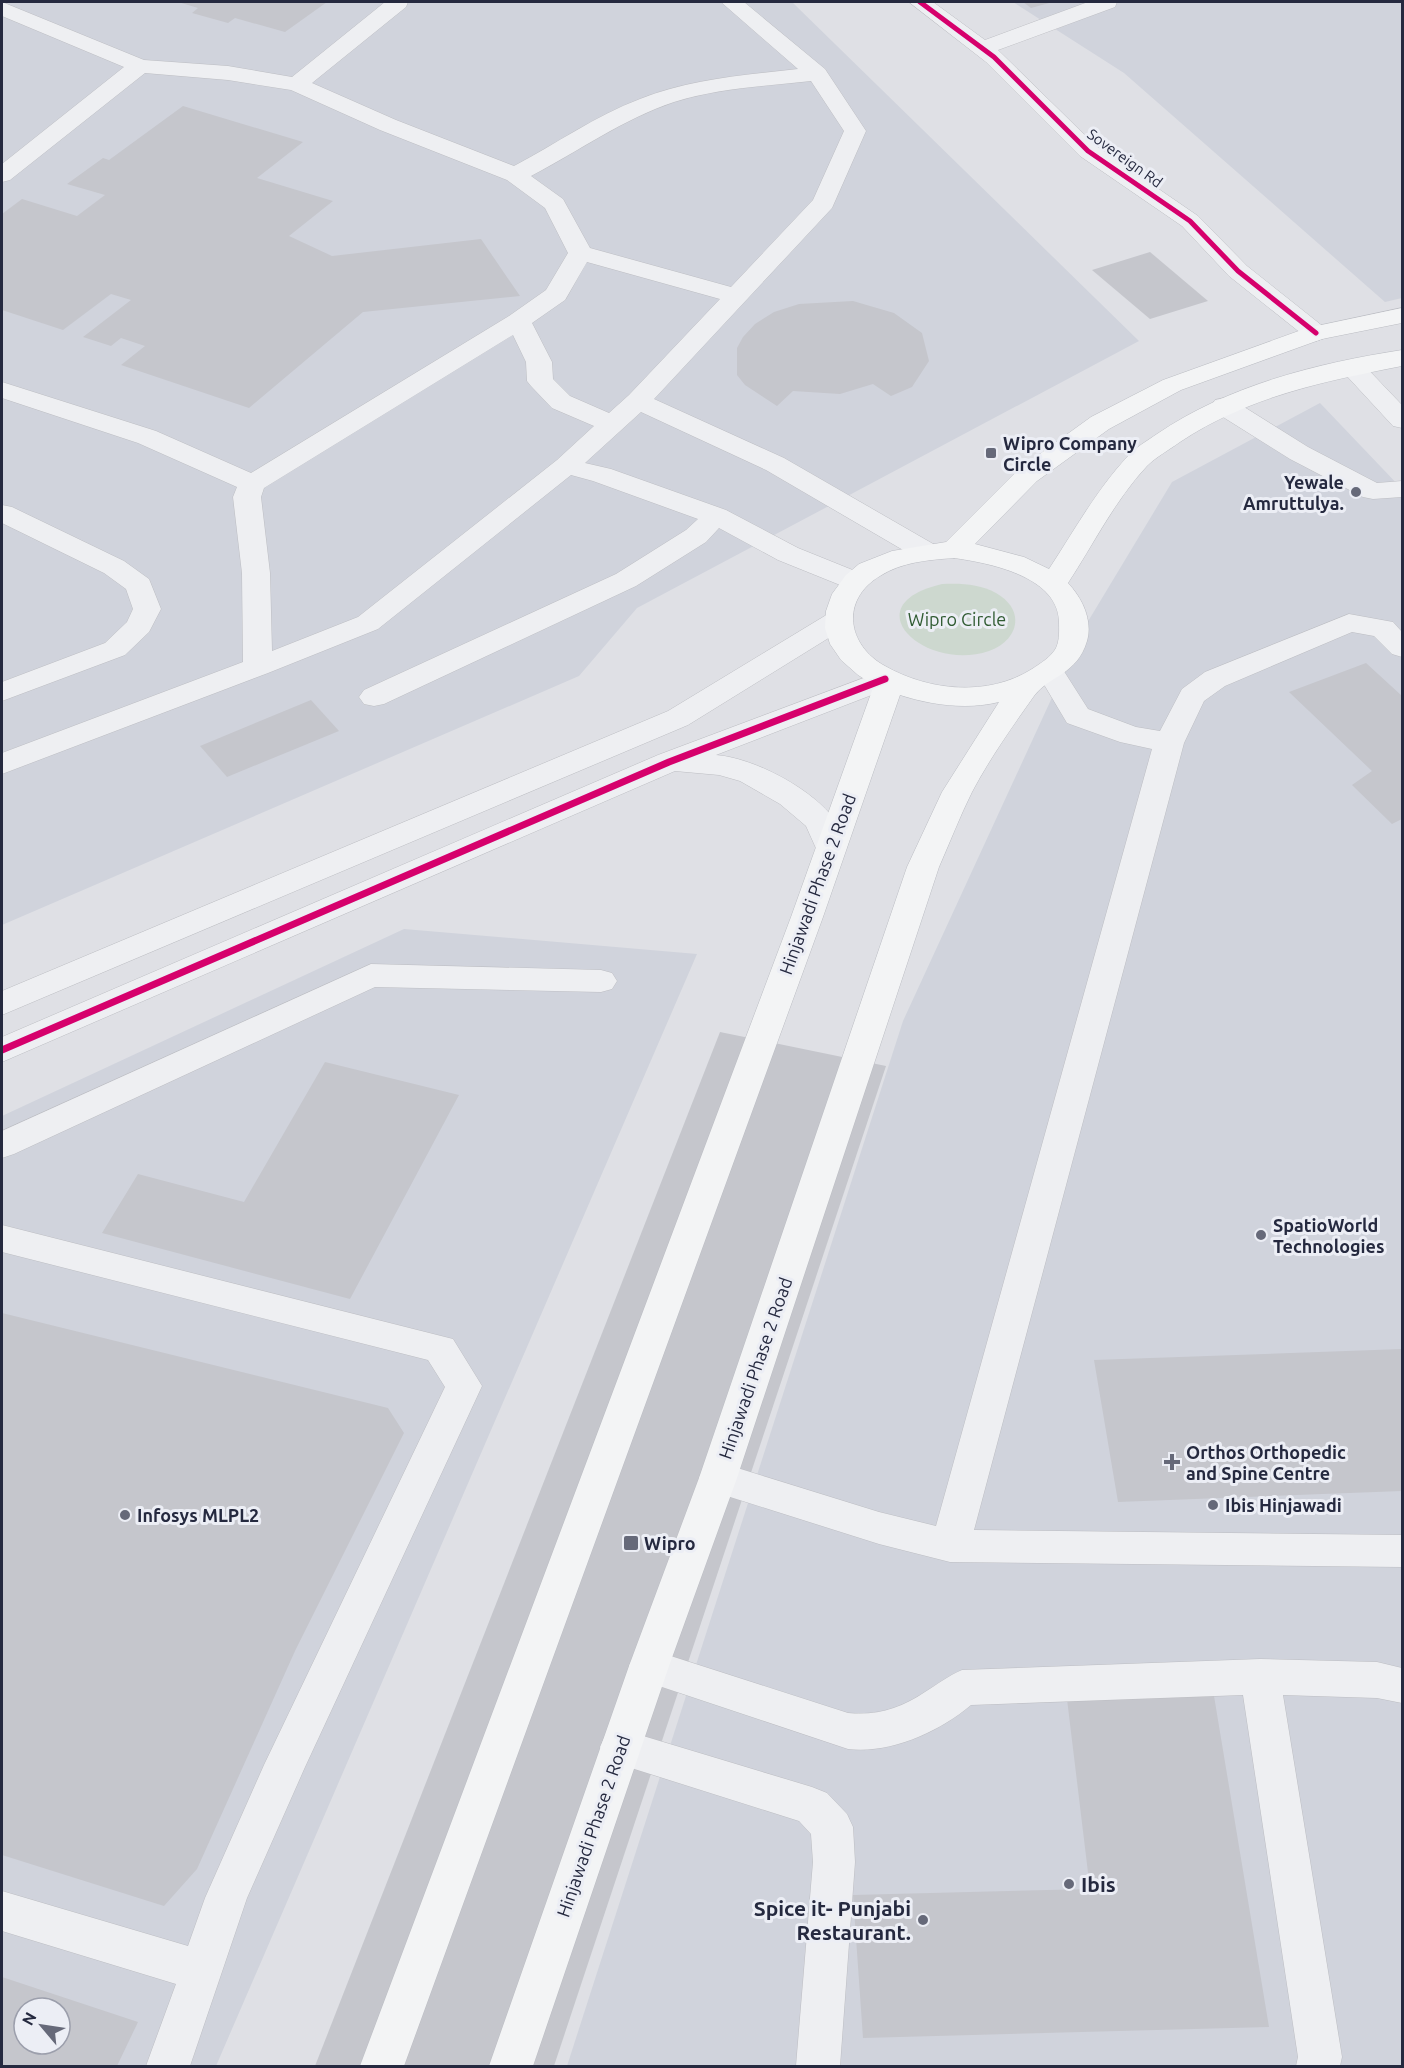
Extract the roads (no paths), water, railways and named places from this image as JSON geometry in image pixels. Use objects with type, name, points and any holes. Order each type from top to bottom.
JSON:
[{"type":"main road","points":[[954,550],[1028,475],[1100,423],[1172,385],[1316,333],[1402,316]]},
{"type":"main road","points":[[1053,584],[1136,462],[1175,432],[1224,406],[1262,392],[1328,373],[1402,358]]},
{"type":"main road","points":[[954,550],[1010,559],[1033,570],[1053,584],[1067,600],[1074,619],[1073,638],[1066,655],[1039,677],[993,693],[945,696],[916,691],[888,680],[866,667],[850,652],[841,636],[838,620],[842,600],[855,581],[874,567],[898,557],[926,551],[954,550]]},
{"type":"main road","name":"Hinjawadi Phase 2 Road","points":[[511,2067],[620,1747],[718,1478],[923,867],[957,792],[995,729],[1039,677]]},
{"type":"main road","name":"Hinjawadi Phase 2 Road","points":[[382,2067],[830,849],[888,680]]},
{"type":"street","points":[[297,84],[368,24],[398,2]]},
{"type":"street","points":[[2,764],[258,667],[368,622],[566,466],[638,401],[824,203],[855,131],[817,74],[732,2]]},
{"type":"street","name":"Sovereign Rd","points":[[920,2],[994,57],[1088,151],[1190,221],[1238,271],[1316,333]]},
{"type":"street","points":[[982,48],[1107,2]]},
{"type":"street","points":[[2,8],[140,66],[228,73],[297,84],[388,125],[515,175],[555,204],[580,253],[736,296]]},
{"type":"street","points":[[2,175],[140,66]]},
{"type":"street","points":[[515,175],[554,156],[610,122],[667,97],[733,84],[817,74]]},
{"type":"street","points":[[258,667],[256,573],[247,497],[252,484],[518,321],[556,295],[580,253]]},
{"type":"street","points":[[518,321],[539,362],[540,381],[561,402],[610,424]]},
{"type":"street","points":[[1353,368],[1402,420]]},
{"type":"street","points":[[2,390],[147,437],[252,484]]},
{"type":"street","points":[[638,401],[776,464],[926,551]]},
{"type":"street","points":[[1224,406],[1299,453],[1373,491],[1402,489]]},
{"type":"street","points":[[566,466],[602,475],[716,516],[788,554],[855,581]]},
{"type":"street","points":[[2,513],[114,567],[140,585],[147,609],[140,626],[115,649],[2,692]]},
{"type":"street","points":[[374,697],[626,580],[696,536],[716,516]]},
{"type":"street","points":[[2,1004],[678,718],[838,620]]},
{"type":"street","points":[[951,1546],[1170,743],[1192,696],[1215,679],[1349,624],[1383,628],[1402,648]]},
{"type":"street","points":[[1039,677],[1077,716],[1130,735],[1170,743]]},
{"type":"street","points":[[2,1050],[669,762],[888,680]]},
{"type":"street","points":[[669,762],[720,765],[752,774],[791,797],[819,821],[830,849]]},
{"type":"street","points":[[2,1145],[371,975],[601,981]]},
{"type":"street","points":[[2,1239],[440,1349],[464,1386],[285,1765],[226,1898],[168,2067]]},
{"type":"street","points":[[718,1478],[879,1528],[951,1546],[1402,1551]]},
{"type":"street","points":[[649,1666],[777,1708],[793,1711],[851,1732],[876,1732],[919,1717],[951,1699],[962,1688],[1260,1677],[1377,1680],[1402,1685]]},
{"type":"street","points":[[1260,1677],[1320,2057],[1318,2067]]},
{"type":"street","points":[[620,1747],[812,1806],[832,1827],[834,1862],[818,2067]]},
{"type":"street","points":[[2,1911],[202,1971]]},
{"type":"place","name":"Wipro Company Circle","points":[[991,453]]},
{"type":"place","name":"Yewale Amruttulya.","points":[[1356,492]]},
{"type":"place","name":"SpatioWorld Technologies","points":[[1261,1235]]},
{"type":"place","name":"Orthos Orthopedic and Spine Centre","points":[[1172,1462]]},
{"type":"place","name":"Ibis Hinjawadi","points":[[1213,1505]]},
{"type":"place","name":"Infosys MLPL2","points":[[125,1515]]},
{"type":"place","name":"Wipro","points":[[631,1543]]},
{"type":"place","name":"Ibis","points":[[1069,1884]]},
{"type":"place","name":"Spice it- Punjabi Restaurant.","points":[[923,1920]]},
{"type":"park label","name":"Wipro Circle","points":[[957,619]]}]
